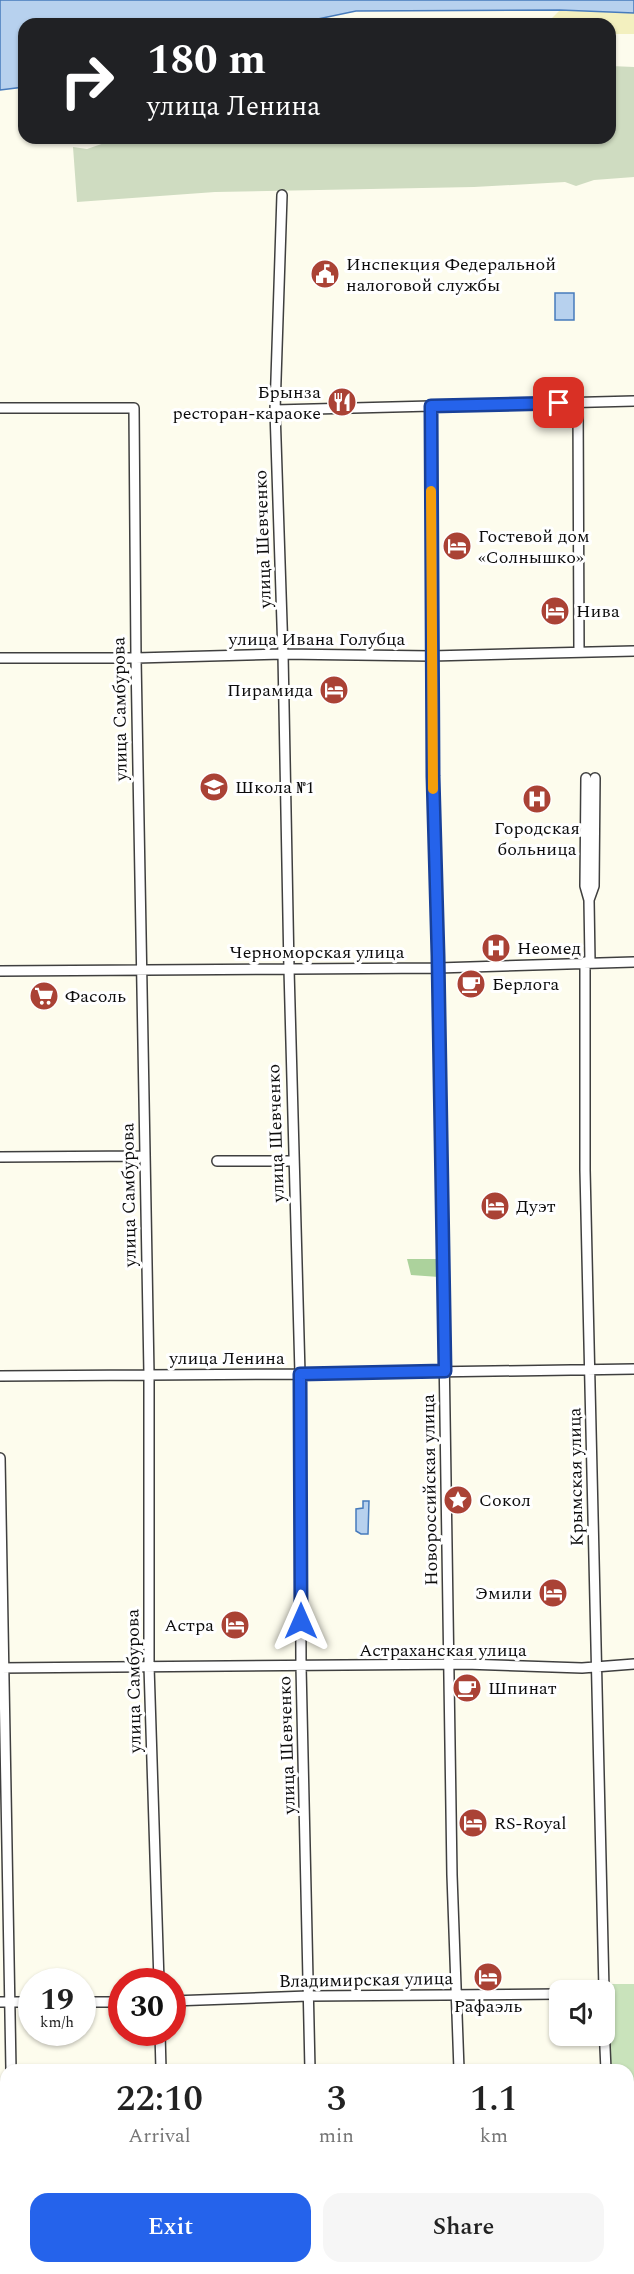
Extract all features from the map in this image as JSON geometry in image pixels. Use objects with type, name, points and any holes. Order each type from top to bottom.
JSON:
[{"type":"street","name":"улица Шевченко","points":[[282,195],[275,411],[300,1374],[301,1666],[310,2064]]},
{"type":"street","points":[[275,411],[634,401]]},
{"type":"street","points":[[578,402],[579,651]]},
{"type":"street","name":"Новороссийская улица","points":[[431,406],[431,656],[452,1875],[459,2064]]},
{"type":"street","name":"улица Самбурова","points":[[0,408],[134,408],[136,658],[149,1374],[149,1666],[159,1968]]},
{"type":"street","name":"улица Ивана Голубца","points":[[0,658],[136,658],[283,654],[431,656],[634,651]]},
{"type":"street","name":"Крымская улица","points":[[590,778],[594,886],[590,900],[587,962],[585,1170],[604,1980]]},
{"type":"street","name":"Черноморская улица","points":[[0,971],[438,968],[634,962]]},
{"type":"street","points":[[0,1157],[145,1156]]},
{"type":"street","points":[[217,1161],[293,1161]]},
{"type":"street","name":"улица Ленина","points":[[0,1376],[634,1369]]},
{"type":"street","points":[[0,1458],[4,2002],[10,2064]]},
{"type":"street","name":"Астраханская улица","points":[[1,1668],[448,1665],[596,1667],[634,1664]]},
{"type":"street","name":"Владимирская улица","points":[[186,2000],[308,1996],[549,1994]]},
{"type":"street","points":[[160,2046],[160,2064]]},
{"type":"street","points":[[605,2046],[606,2064]]},
{"type":"green space","points":[[616,66],[634,67],[634,177],[594,180],[576,186],[565,182],[474,187],[215,192],[77,202],[73,147],[87,149],[102,144],[616,144]]},
{"type":"green space","points":[[407,1259],[439,1259],[439,1277],[411,1275]]},
{"type":"green space","points":[[615,1984],[634,1984],[634,2064],[609,2064],[608,2046],[615,2046]]},
{"type":"sand","points":[[560,10],[634,13],[634,34],[616,34],[616,18],[552,18]]},
{"type":"water","points":[[0,0],[634,0],[634,13],[560,10],[356,11],[323,18],[18,18],[18,88],[0,90]]},
{"type":"water","points":[[555,293],[574,293],[574,320],[555,320]]},
{"type":"water","points":[[363,1501],[369,1501],[368,1534],[356,1531],[356,1509],[363,1508]]},
{"type":"slow traffic","points":[[431,491],[433,789]]},
{"type":"place","name":"Инспекция Федеральной налоговой службы","points":[[325,274]]},
{"type":"place","name":"Брынза ресторан-караоке","points":[[342,402]]},
{"type":"place","name":"Гостевой дом «Солнышко»","points":[[457,546]]},
{"type":"place","name":"Нива","points":[[555,611]]},
{"type":"place","name":"Пирамида","points":[[334,690]]},
{"type":"place","name":"Школа №1","points":[[214,787]]},
{"type":"place","name":"Городская больница","points":[[537,799]]},
{"type":"place","name":"Неомед","points":[[496,948]]},
{"type":"place","name":"Берлога","points":[[471,984]]},
{"type":"place","name":"Фасоль","points":[[44,996]]},
{"type":"place","name":"Дуэт","points":[[495,1206]]},
{"type":"place","name":"Сокол","points":[[458,1500]]},
{"type":"place","name":"Эмили","points":[[553,1593]]},
{"type":"place","name":"Астра","points":[[235,1625]]},
{"type":"place","name":"Шпинат","points":[[467,1688]]},
{"type":"place","name":"RS-Royal","points":[[473,1823]]},
{"type":"place","name":"Рафаэль","points":[[488,1977]]},
{"type":"route","points":[[301,1621],[300,1374],[445,1371],[431,656],[431,406],[559,403]]}]
